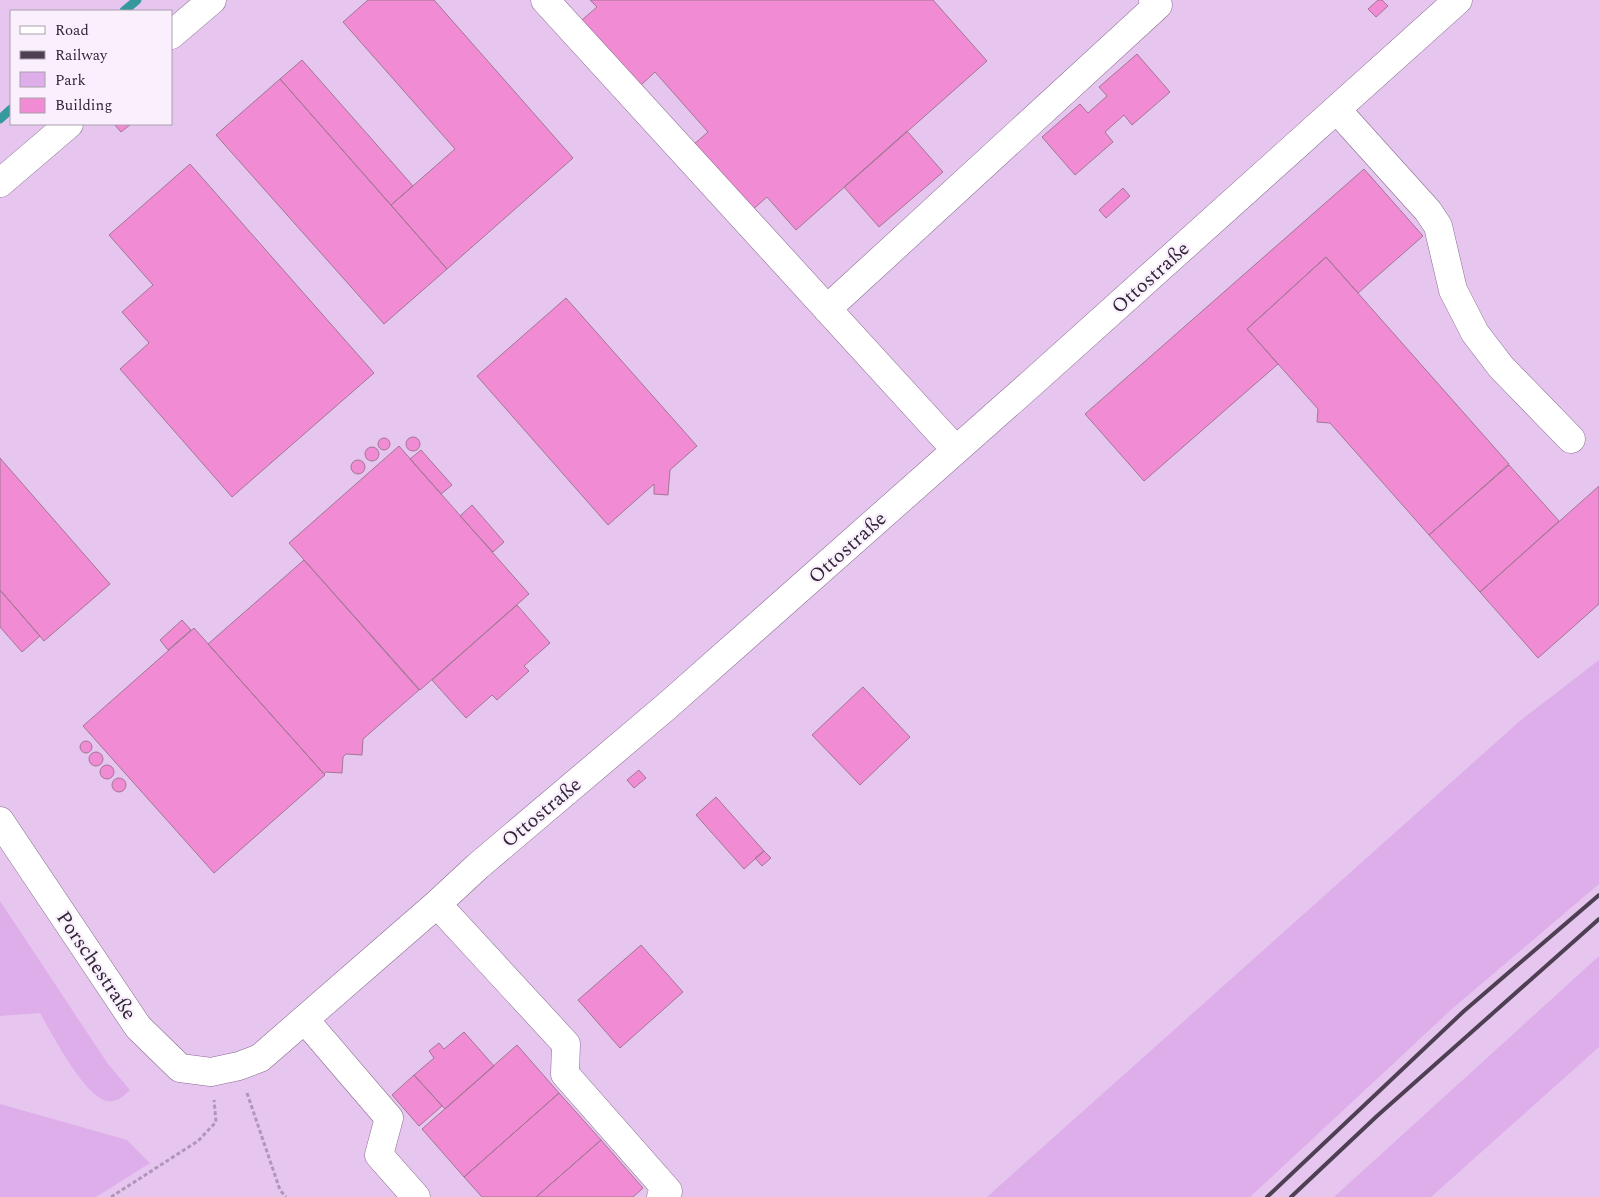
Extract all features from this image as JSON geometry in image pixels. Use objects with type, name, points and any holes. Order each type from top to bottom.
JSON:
[{"type":"street","points":[[172,34],[212,0]]},
{"type":"street","points":[[545,0],[956,450]]},
{"type":"street","points":[[828,309],[1158,5],[1153,0]]},
{"type":"street","name":"Ottostraße","points":[[223,1070],[260,1058],[305,1020],[478,866],[667,706],[1458,0]]},
{"type":"street","points":[[1336,110],[1428,211],[1438,226],[1453,290],[1475,333],[1502,366],[1571,439]]},
{"type":"street","points":[[0,183],[68,125]]},
{"type":"street","name":"Porschestraße","points":[[0,821],[138,1027],[180,1068],[223,1070]]},
{"type":"street","points":[[437,904],[566,1044],[565,1074],[668,1191],[661,1197]]},
{"type":"street","points":[[305,1020],[389,1118],[379,1155],[416,1197]]},
{"type":"path","points":[[111,1197],[198,1142],[216,1122],[223,1070]]},
{"type":"path","points":[[223,1070],[280,1190],[286,1197]]},
{"type":"green space","points":[[1599,660],[1599,884],[1453,1008],[1250,1197],[987,1197],[1521,720]]},
{"type":"green space","points":[[0,901],[108,1064],[130,1090],[125,1095],[114,1101],[107,1101],[98,1097],[69,1063],[40,1013],[0,1016]]},
{"type":"green space","points":[[1599,956],[1599,1047],[1431,1197],[1334,1197]]},
{"type":"green space","points":[[0,1104],[127,1140],[150,1163],[96,1197],[0,1197]]},
{"type":"building","points":[[368,0],[434,0],[573,158],[447,269],[391,205],[455,149],[343,22]]},
{"type":"building","points":[[590,0],[933,0],[987,61],[796,230],[767,197],[751,211],[693,145],[708,132],[655,72],[640,86],[582,20],[597,7]]},
{"type":"building","points":[[1378,0],[1382,0],[1388,6],[1376,17],[1368,9]]},
{"type":"building","points":[[1137,54],[1170,92],[1132,125],[1124,115],[1105,132],[1113,142],[1075,175],[1042,137],[1080,104],[1088,113],[1107,96],[1099,87]]},
{"type":"building","points":[[302,60],[413,186],[391,205],[280,79]]},
{"type":"building","points":[[280,79],[447,269],[384,324],[216,135]]},
{"type":"building","points":[[115,125],[130,125],[121,132]]},
{"type":"building","points":[[907,131],[943,172],[879,227],[844,187]]},
{"type":"building","points":[[190,164],[374,373],[232,497],[120,369],[149,343],[122,312],[153,285],[109,235]]},
{"type":"building","points":[[1364,169],[1423,236],[1358,293],[1326,257],[1247,329],[1278,364],[1144,481],[1085,414]]},
{"type":"building","points":[[1123,188],[1130,196],[1106,218],[1099,210]]},
{"type":"building","points":[[1326,257],[1509,464],[1429,535],[1330,423],[1317,422],[1318,409],[1247,329]]},
{"type":"building","points":[[566,298],[697,446],[670,470],[668,495],[654,494],[654,484],[608,525],[477,376]]},
{"type":"building","points":[[410,437],[416,437],[420,444],[416,451],[410,451],[406,447],[406,441]]},
{"type":"building","points":[[382,438],[386,438],[390,444],[386,450],[382,450],[378,446],[378,442]]},
{"type":"building","points":[[399,446],[529,594],[420,690],[289,543]]},
{"type":"building","points":[[369,447],[375,447],[379,454],[375,461],[369,461],[365,457],[365,451]]},
{"type":"building","points":[[421,450],[452,485],[441,494],[410,459]]},
{"type":"building","points":[[0,458],[110,584],[44,641],[0,590]]},
{"type":"building","points":[[355,460],[361,460],[365,467],[361,474],[355,474],[351,470],[351,464]]},
{"type":"building","points":[[1509,465],[1559,521],[1480,592],[1429,535]]},
{"type":"building","points":[[1599,486],[1599,604],[1538,658],[1480,592]]},
{"type":"building","points":[[472,505],[504,542],[493,552],[460,516]]},
{"type":"building","points":[[304,560],[419,690],[363,739],[362,755],[346,754],[343,757],[342,773],[326,772],[324,774],[208,644]]},
{"type":"building","points":[[0,590],[40,636],[22,652],[0,627]]},
{"type":"building","points":[[517,605],[550,643],[524,666],[529,671],[497,700],[492,695],[466,718],[432,680]]},
{"type":"building","points":[[182,620],[191,630],[168,650],[160,640]]},
{"type":"building","points":[[194,628],[325,775],[214,873],[83,726]]},
{"type":"building","points":[[863,687],[910,737],[860,785],[812,735]]},
{"type":"building","points":[[84,741],[88,741],[92,747],[88,753],[84,753],[80,749],[80,745]]},
{"type":"building","points":[[93,752],[99,752],[103,759],[99,766],[93,766],[89,762],[89,756]]},
{"type":"building","points":[[104,765],[110,765],[114,772],[110,779],[104,779],[100,775],[100,769]]},
{"type":"building","points":[[639,770],[646,778],[634,788],[627,780]]},
{"type":"building","points":[[116,778],[122,778],[126,785],[122,792],[116,792],[112,788],[112,782]]},
{"type":"building","points":[[716,797],[764,851],[744,869],[696,815]]},
{"type":"building","points":[[764,851],[771,858],[762,866],[755,858]]},
{"type":"building","points":[[641,945],[683,992],[620,1048],[578,1000]]},
{"type":"building","points":[[464,1032],[494,1066],[445,1109],[414,1075],[434,1058],[429,1051],[439,1043],[444,1049]]},
{"type":"building","points":[[517,1045],[559,1093],[464,1177],[422,1129]]},
{"type":"building","points":[[414,1075],[442,1106],[419,1126],[392,1095]]},
{"type":"building","points":[[559,1093],[601,1140],[536,1197],[482,1197],[464,1177]]},
{"type":"building","points":[[601,1140],[643,1188],[633,1197],[536,1197]]},
{"type":"waterway","points":[[125,10],[137,0]]},
{"type":"waterway","points":[[0,119],[10,110]]},
{"type":"railway","points":[[1267,1197],[1464,1011],[1599,895]]},
{"type":"railway","points":[[1291,1197],[1377,1116],[1599,919]]}]
